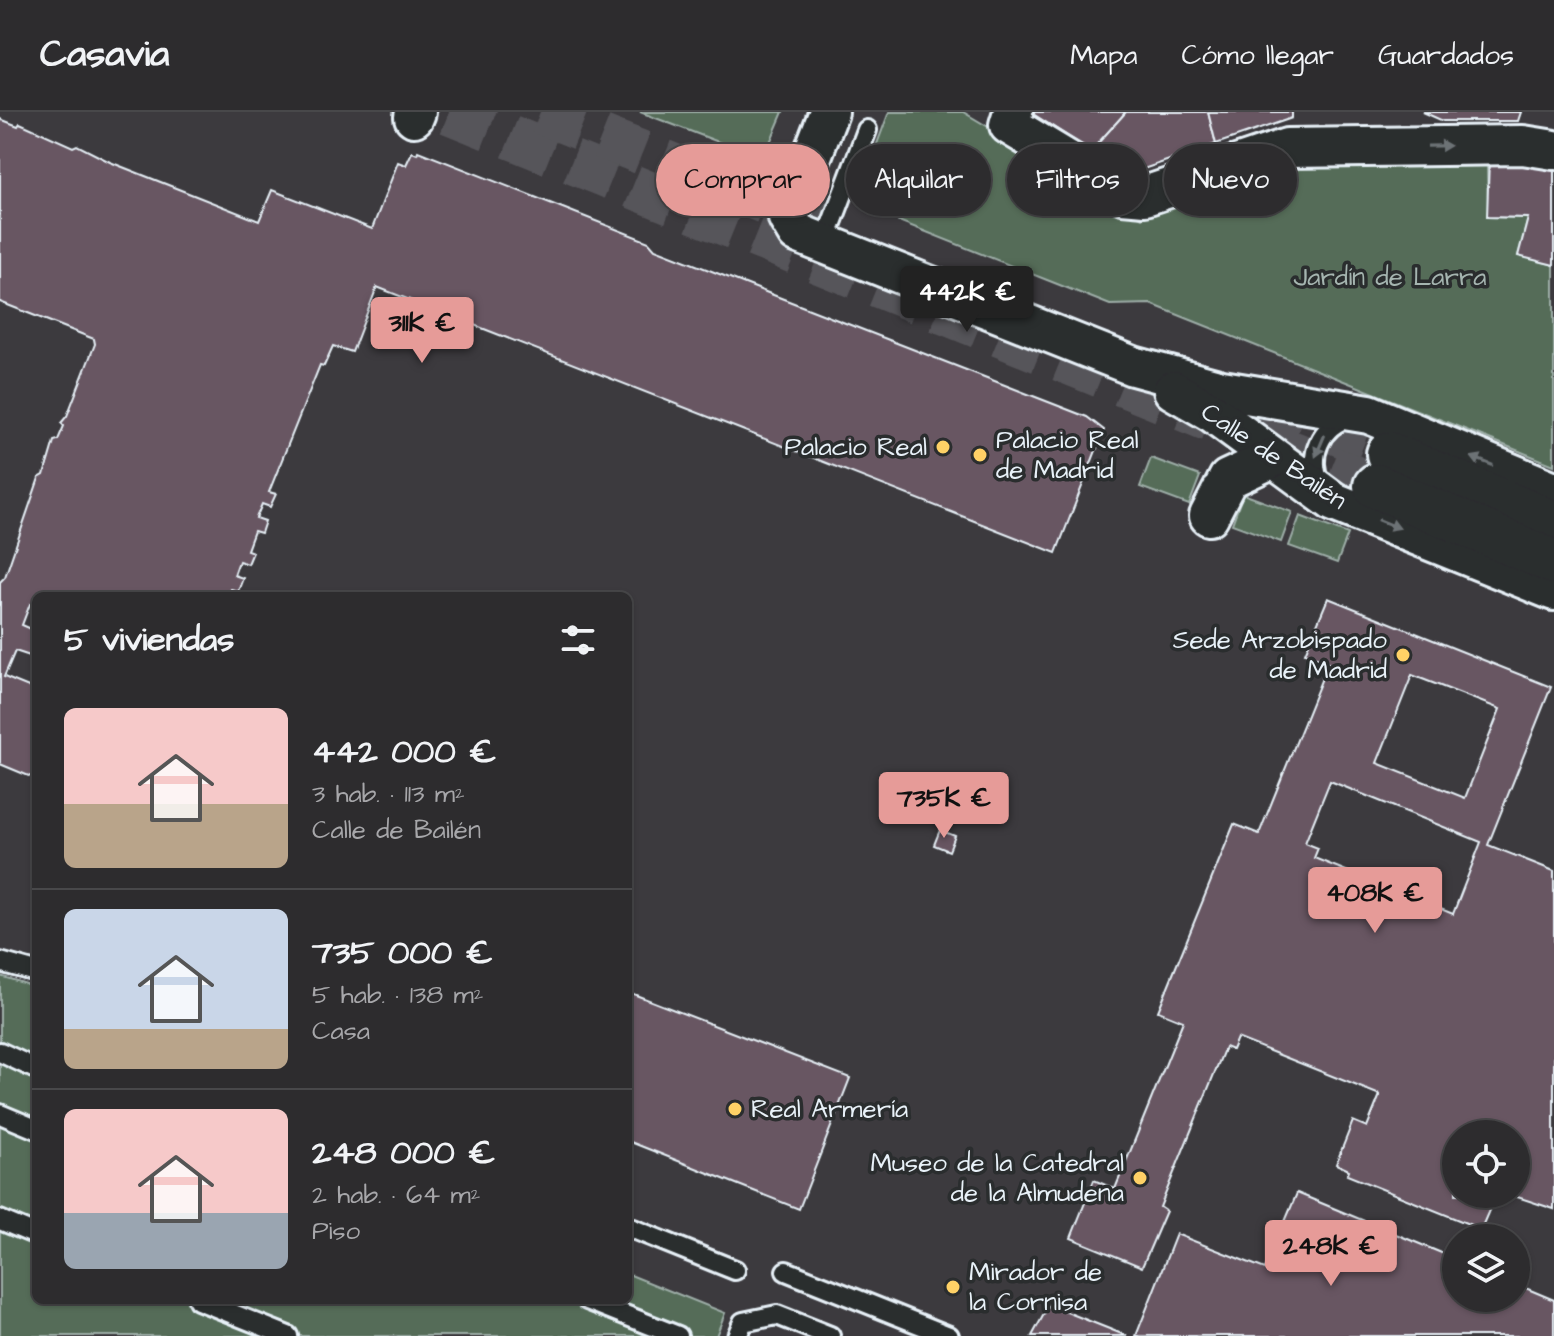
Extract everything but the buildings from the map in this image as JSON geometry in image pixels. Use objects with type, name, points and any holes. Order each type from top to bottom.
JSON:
[{"type":"main road","name":"Calle de Bailén","points":[[1554,523],[1382,470],[1554,562]]},
{"type":"street","name":"Calle de Bailén","points":[[829,112],[788,218],[797,233],[1133,366],[1222,390],[1369,414],[1554,491]]},
{"type":"street","points":[[1011,118],[1123,194],[1145,196],[1287,148],[1537,136]]},
{"type":"street","name":"Calle de Bailén","points":[[1133,366],[1213,413],[1334,502],[1554,591]]},
{"type":"street","points":[[1209,516],[1228,479],[1273,458]]},
{"type":"lane","points":[[824,244],[867,130]]},
{"type":"lane","points":[[1334,502],[1319,483],[1314,468],[1320,439],[1340,420],[1369,414]]},
{"type":"lane","points":[[0,962],[32,971]]},
{"type":"lane","points":[[0,1052],[32,1067]]},
{"type":"lane","points":[[0,1114],[32,1127]]},
{"type":"lane","points":[[0,1220],[32,1233]]},
{"type":"lane","points":[[632,1229],[735,1270]]},
{"type":"lane","points":[[786,1271],[949,1336]]},
{"type":"lane","points":[[208,1304],[288,1336]]},
{"type":"lane","points":[[597,1304],[678,1336]]},
{"type":"lane","points":[[737,1336],[743,1322],[777,1315],[830,1336]]},
{"type":"green space","points":[[640,112],[783,112],[769,144],[724,144]]},
{"type":"green space","name":"Jardín de Larra","points":[[889,112],[963,112],[1017,144],[1007,144],[1007,216],[1142,218],[1164,210],[1164,216],[1297,216],[1297,164],[1487,163],[1488,217],[1528,218],[1518,255],[1554,265],[1554,465],[1151,304],[1110,305],[886,216],[991,216],[991,144],[877,144]]},
{"type":"green space","points":[[1151,458],[1200,476],[1189,505],[1140,487]]},
{"type":"green space","points":[[1243,494],[1292,512],[1281,542],[1232,524]]},
{"type":"green space","points":[[1300,516],[1348,534],[1337,563],[1289,546]]},
{"type":"green space","points":[[0,976],[32,986],[32,1304],[632,1304],[632,1276],[725,1313],[716,1336],[0,1336]]},
{"type":"tunnel","points":[[449,112],[1210,420]]},
{"type":"tunnel","points":[[540,112],[827,227]]},
{"type":"tunnel","points":[[1262,403],[1389,454]]},
{"type":"tunnel","points":[[1270,444],[1376,486]]},
{"type":"place","name":"Palacio Real","points":[[943,447]]},
{"type":"place","name":"Palacio Real de Madrid","points":[[980,455]]},
{"type":"place","name":"Sede Arzobispado de Madrid","points":[[1403,655]]},
{"type":"place","name":"Real Armería","points":[[735,1109]]},
{"type":"place","name":"Museo de la Catedral de la Almudena","points":[[1140,1178]]},
{"type":"place","name":"Mirador de la Cornisa","points":[[953,1287]]}]
